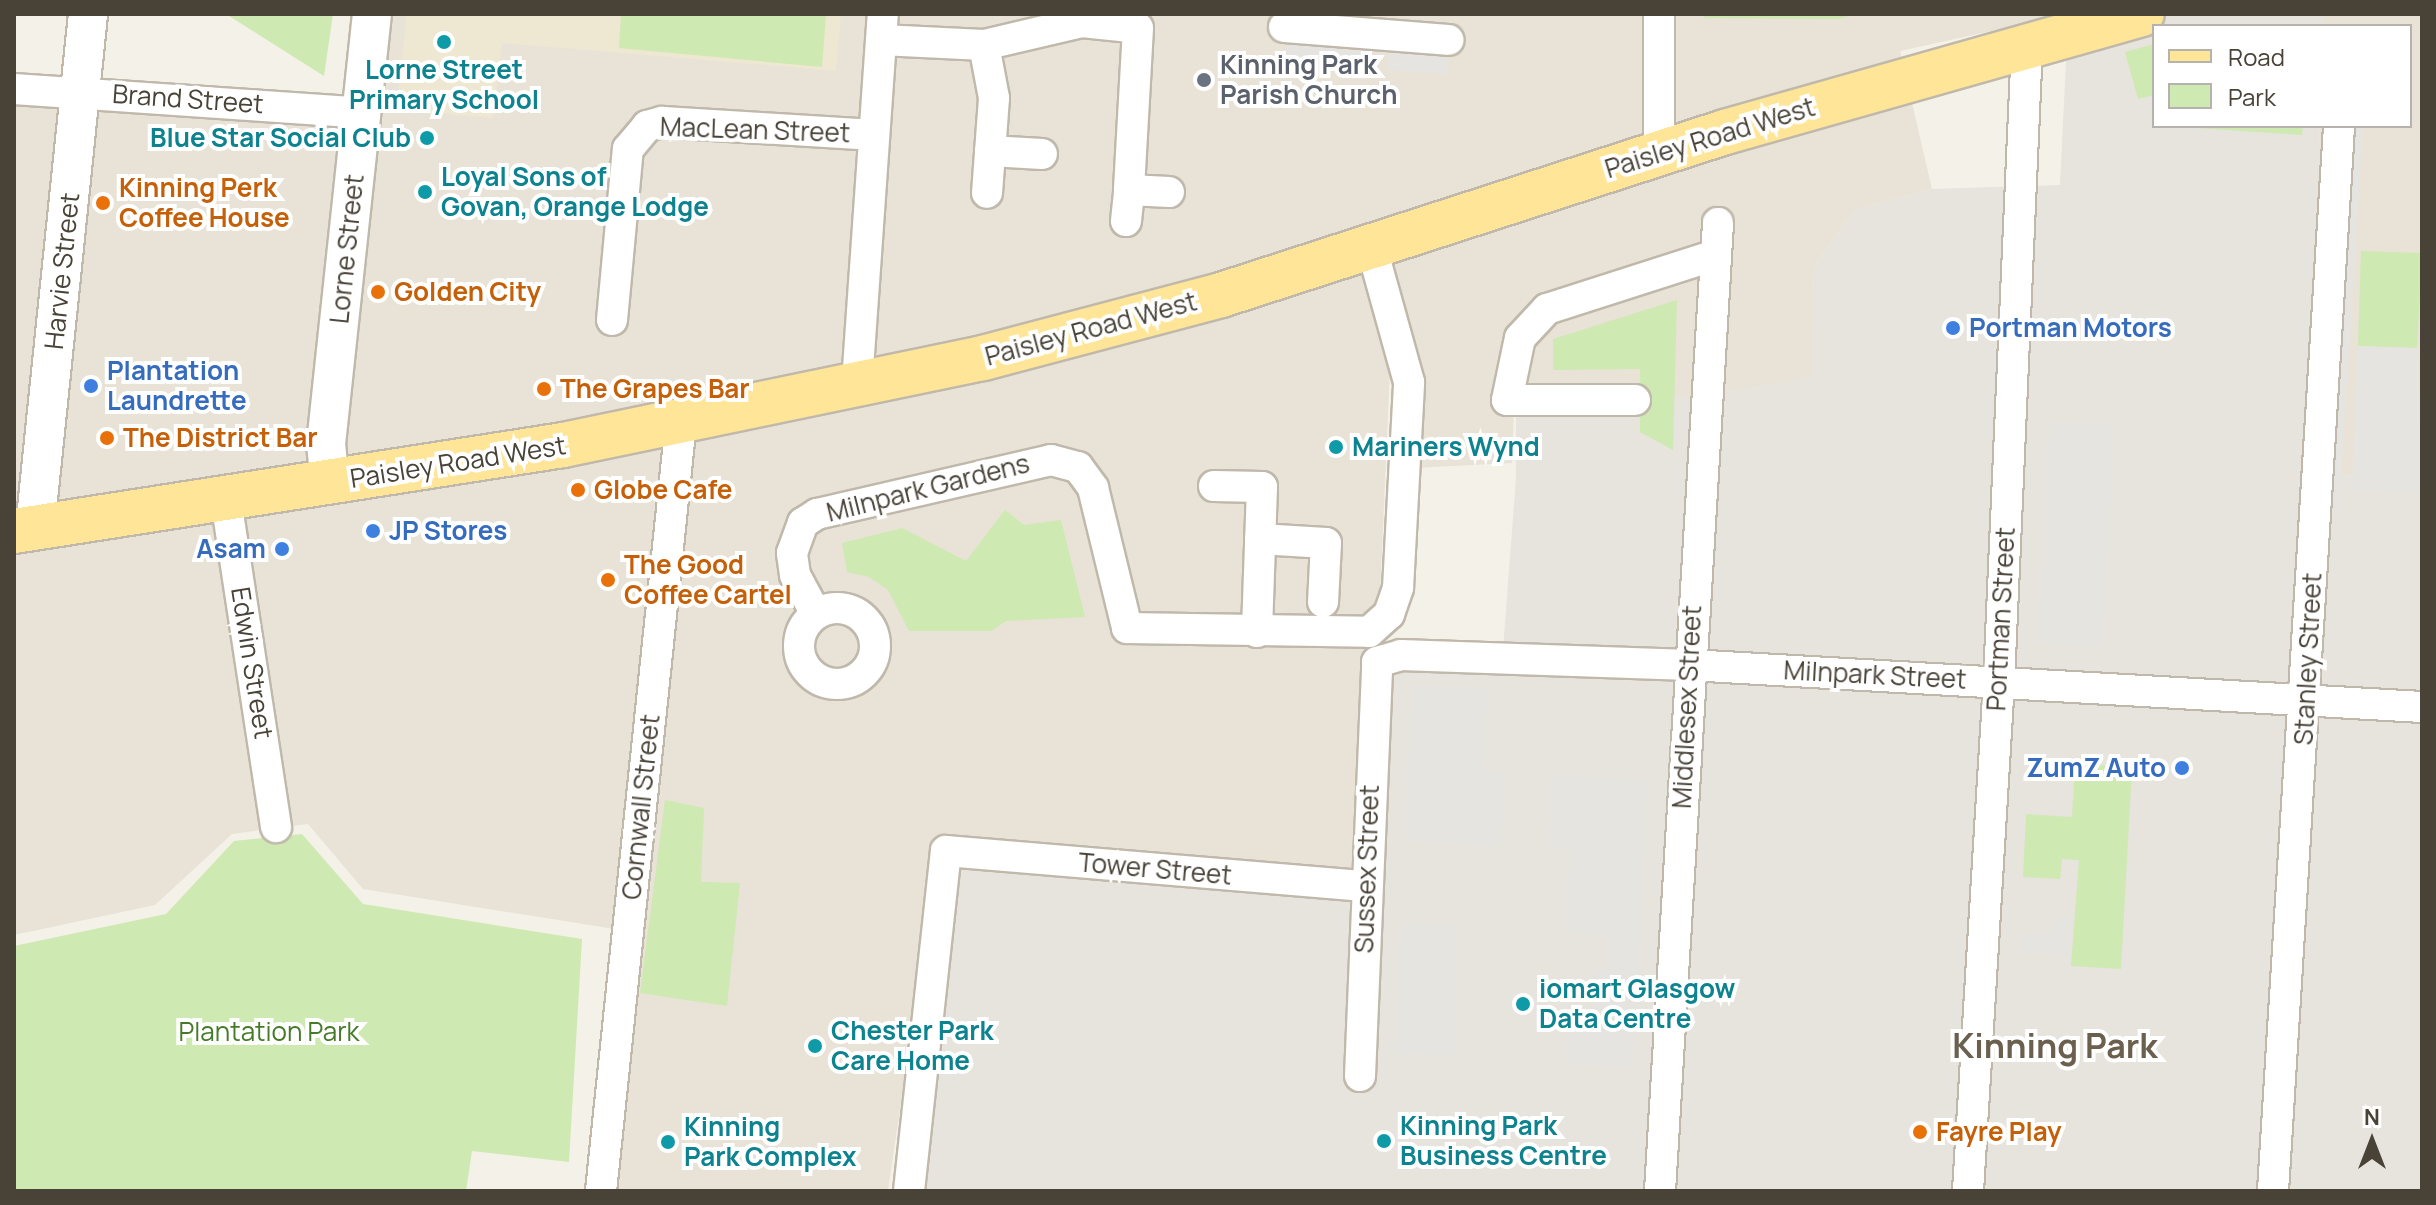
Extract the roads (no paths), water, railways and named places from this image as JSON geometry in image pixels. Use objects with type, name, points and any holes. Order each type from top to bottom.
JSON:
[{"type":"main road","name":"Paisley Road West","points":[[25,529],[330,484],[681,422],[1057,339],[1221,295],[1659,153],[2142,14]]},
{"type":"street","name":"Harvie Street","points":[[25,529],[82,92],[88,14]]},
{"type":"street","name":"Lorne Street","points":[[330,484],[326,444],[372,14]]},
{"type":"street","points":[[1659,14],[1659,153]]},
{"type":"street","points":[[857,383],[872,135],[882,27],[984,45],[1082,22],[1138,28],[1126,221]]},
{"type":"street","points":[[1284,27],[1372,23],[1448,40]]},
{"type":"street","points":[[984,45],[994,98],[987,193]]},
{"type":"street","name":"Portman Street","points":[[1968,1191],[1999,681],[2027,46]]},
{"type":"street","name":"Brand Street","points":[[14,89],[362,113]]},
{"type":"street","name":"MacLean Street","points":[[612,320],[628,149],[647,126],[662,122],[872,135]]},
{"type":"street","name":"Stanley Street","points":[[2273,1191],[2306,702],[2339,128]]},
{"type":"street","points":[[990,151],[1042,154]]},
{"type":"street","points":[[1129,190],[1169,192]]},
{"type":"street","name":"Middlesex Street","points":[[1660,1191],[1689,665],[1718,223]]},
{"type":"street","name":"Milnpark Gardens","points":[[816,614],[795,575],[792,553],[803,523],[817,514],[1051,460],[1078,467],[1093,488],[1127,628],[1369,632],[1389,614],[1398,588],[1409,382],[1371,245]]},
{"type":"street","points":[[1635,400],[1507,400],[1520,338],[1547,309],[1715,255]]},
{"type":"street","name":"Cornwall Street","points":[[601,1191],[681,422]]},
{"type":"street","points":[[1214,486],[1262,487],[1257,632]]},
{"type":"street","name":"Edwin Street","points":[[226,500],[276,827]]},
{"type":"street","points":[[1260,539],[1326,543],[1323,602]]},
{"type":"street","name":"Milnpark Street","points":[[1377,662],[1401,655],[1689,665],[2422,707]]},
{"type":"street","name":"Sussex Street","points":[[1360,1076],[1365,886],[1377,662]]},
{"type":"street","name":"Tower Street","points":[[909,1191],[946,851],[1365,886]]},
{"type":"place","name":"Lorne Street Primary School","points":[[444,42]]},
{"type":"place","name":"Kinning Park Parish Church","points":[[1204,80]]},
{"type":"place","name":"Blue Star Social Club","points":[[427,138]]},
{"type":"place","name":"Loyal Sons of Govan, Orange Lodge","points":[[425,192]]},
{"type":"place","name":"Kinning Perk Coffee House","points":[[103,203]]},
{"type":"place","name":"Golden City","points":[[378,292]]},
{"type":"place","name":"Portman Motors","points":[[1953,328]]},
{"type":"place","name":"Plantation Laundrette","points":[[91,386]]},
{"type":"place","name":"The Grapes Bar","points":[[544,389]]},
{"type":"place","name":"The District Bar","points":[[107,438]]},
{"type":"place","name":"Mariners Wynd","points":[[1336,447]]},
{"type":"place","name":"Globe Cafe","points":[[578,490]]},
{"type":"place","name":"JP Stores","points":[[373,531]]},
{"type":"place","name":"Asam","points":[[282,549]]},
{"type":"place","name":"The Good Coffee Cartel","points":[[608,580]]},
{"type":"place","name":"ZumZ Auto","points":[[2182,768]]},
{"type":"place","name":"iomart Glasgow Data Centre","points":[[1523,1004]]},
{"type":"place","name":"Chester Park Care Home","points":[[815,1046]]},
{"type":"place","name":"Fayre Play","points":[[1920,1132]]},
{"type":"place","name":"Kinning Park Business Centre","points":[[1384,1141]]},
{"type":"place","name":"Kinning Park Complex","points":[[668,1142]]},
{"type":"district","name":"Kinning Park","points":[[2055,1046]]},
{"type":"park label","name":"Plantation Park","points":[[269,1032]]}]
